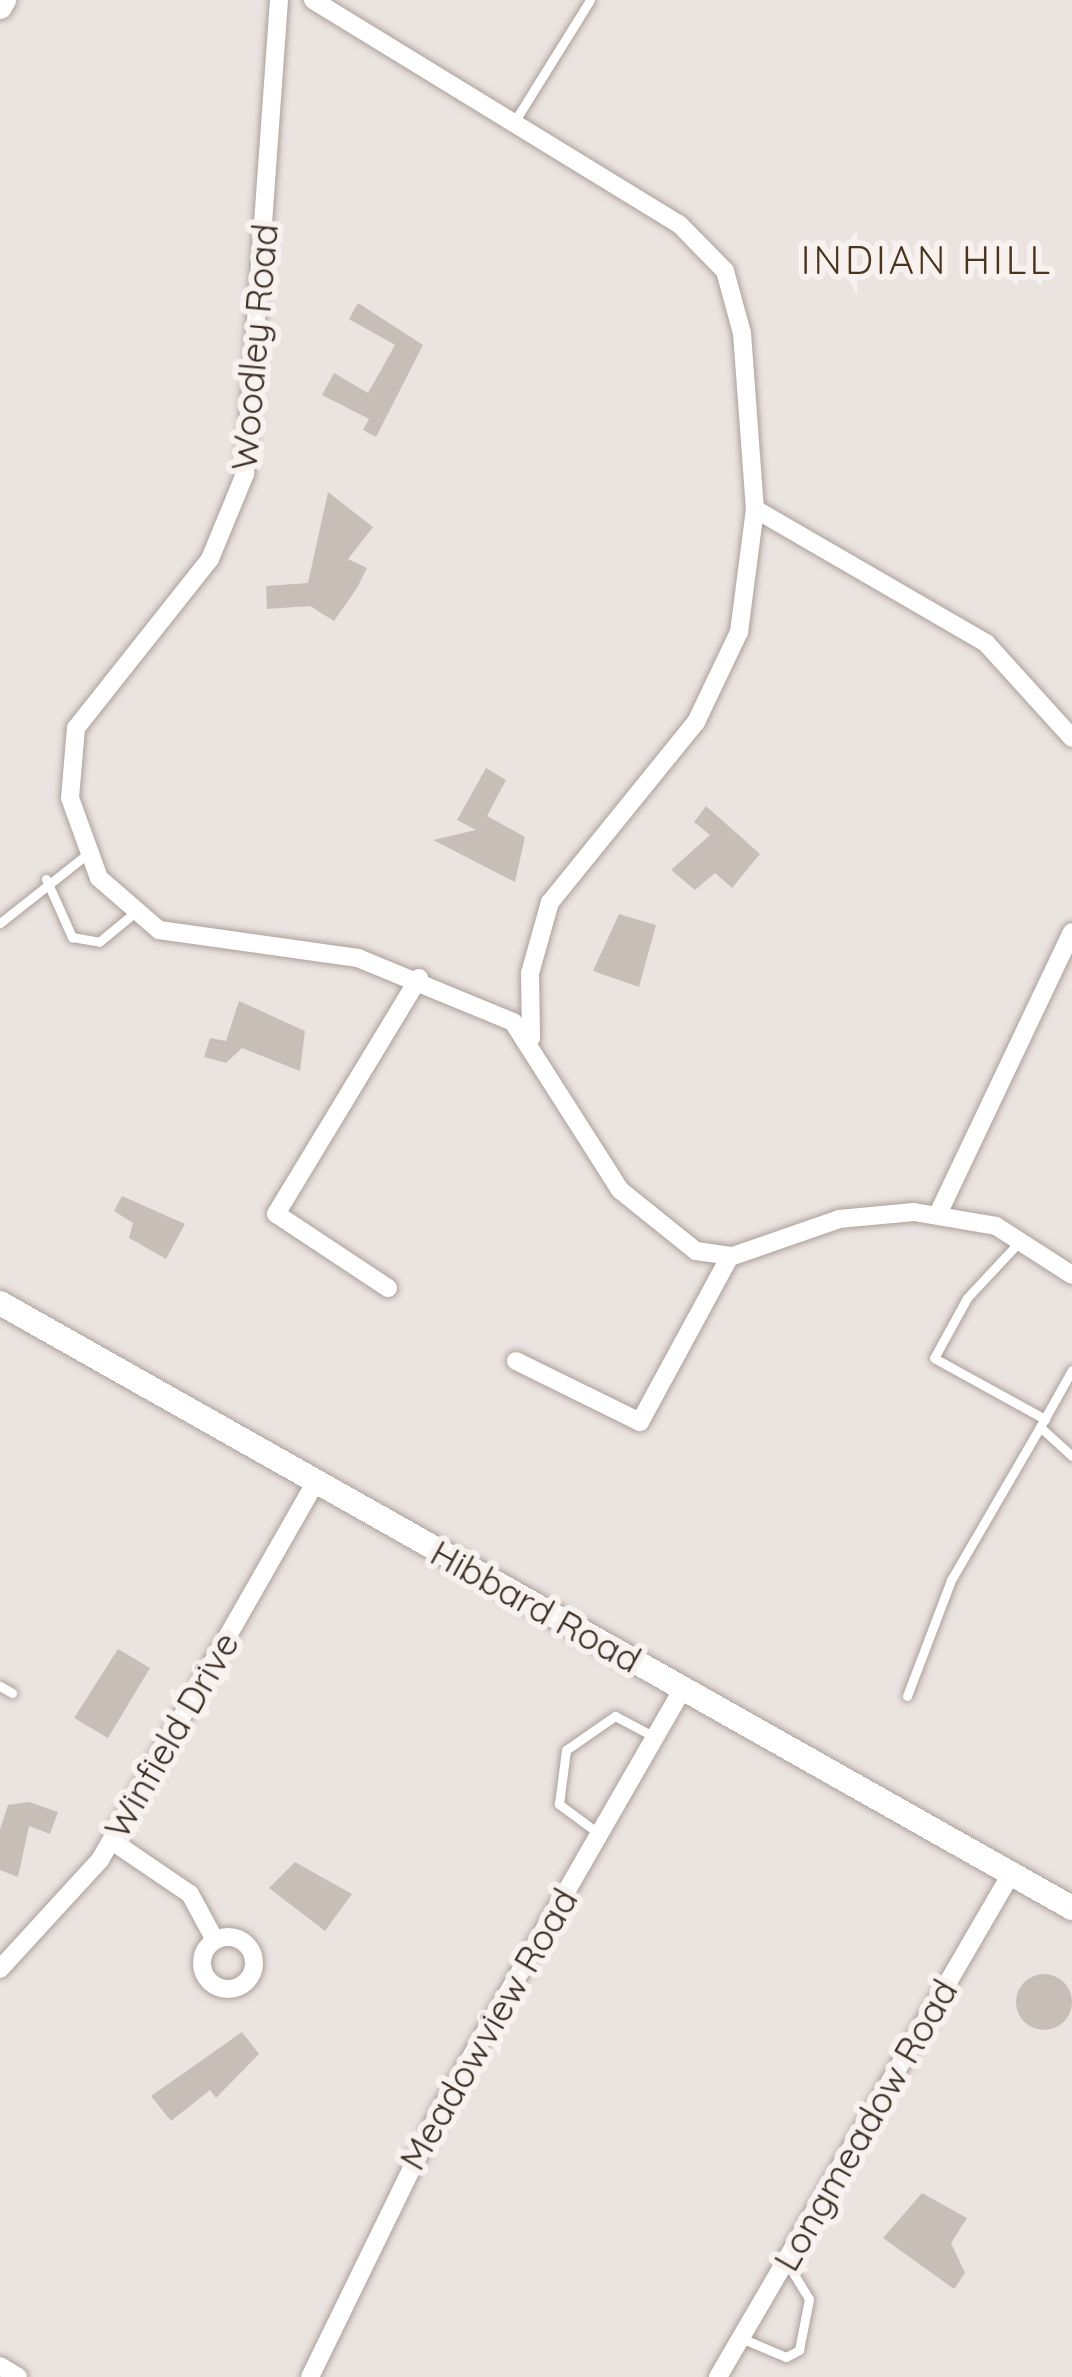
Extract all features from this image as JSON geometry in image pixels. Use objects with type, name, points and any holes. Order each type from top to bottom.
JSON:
[{"type":"street","name":"Woodley Road","points":[[279,0],[245,474],[210,559],[82,711],[70,798],[86,855],[133,914],[178,937],[319,950],[419,978],[531,1039]]},
{"type":"street","points":[[313,0],[517,119],[680,224],[724,271],[748,375],[755,509],[747,601],[720,682],[542,918],[531,1039],[620,1190],[677,1241],[730,1256],[838,1219],[938,1214],[1021,1240],[1072,1275]]},
{"type":"street","points":[[755,509],[986,644],[1072,738]]},
{"type":"street","points":[[938,1214],[1072,932]]},
{"type":"street","points":[[388,1288],[276,1214],[419,978]]},
{"type":"street","points":[[515,1361],[640,1422],[730,1256]]},
{"type":"street","name":"Hibbard Road","points":[[0,1303],[1072,1908]]},
{"type":"street","name":"Winfield Drive","points":[[0,1969],[67,1906],[112,1841],[316,1481]]},
{"type":"street","name":"Meadowview Road","points":[[310,2377],[410,2166],[683,1689]]},
{"type":"street","points":[[112,1841],[190,1894],[215,1940]]},
{"type":"street","name":"Longmeadow Road","points":[[718,2377],[1011,1874]]},
{"type":"street","points":[[0,2366],[18,2377]]},
{"type":"lane","points":[[517,119],[590,0]]},
{"type":"lane","points":[[0,923],[46,879],[86,855]]},
{"type":"lane","points":[[46,879],[72,937],[98,942],[133,914]]},
{"type":"lane","points":[[1021,1240],[967,1298],[934,1358],[1042,1423],[1072,1456]]},
{"type":"lane","points":[[907,1696],[951,1580],[1072,1370]]},
{"type":"lane","points":[[0,1686],[12,1693]]},
{"type":"lane","points":[[599,1834],[560,1804],[566,1750],[614,1716],[655,1737]]},
{"type":"lane","points":[[741,2338],[786,2356],[799,2350],[808,2299],[786,2261]]},
{"type":"building","points":[[358,303],[423,345],[376,437],[363,430],[369,419],[322,395],[334,373],[368,393],[395,345],[349,319]]},
{"type":"building","points":[[328,492],[373,527],[348,559],[367,568],[357,588],[334,621],[310,606],[267,609],[266,586],[308,583]]},
{"type":"building","points":[[486,768],[506,780],[487,816],[525,837],[515,882],[433,840],[476,830],[457,820]]},
{"type":"building","points":[[706,806],[760,854],[732,888],[715,873],[695,890],[671,870],[710,835],[694,822]]},
{"type":"building","points":[[619,914],[656,925],[639,987],[593,971]]},
{"type":"building","points":[[239,1001],[305,1031],[300,1071],[242,1048],[226,1063],[204,1057],[210,1038],[226,1041]]},
{"type":"building","points":[[122,1196],[185,1224],[166,1259],[129,1238],[133,1223],[114,1211]]},
{"type":"building","points":[[118,1649],[150,1668],[108,1738],[74,1718]]},
{"type":"building","points":[[29,1802],[58,1812],[50,1834],[29,1826],[18,1877],[0,1870],[0,1829],[8,1805]]},
{"type":"building","points":[[295,1862],[352,1894],[325,1931],[269,1888]]},
{"type":"building","points":[[1044,1974],[1064,1982],[1072,2002],[1064,2022],[1044,2030],[1024,2022],[1016,2002],[1024,1982]]},
{"type":"building","points":[[242,2032],[259,2054],[216,2098],[210,2090],[171,2121],[151,2096]]},
{"type":"building","points":[[922,2193],[967,2218],[951,2243],[965,2273],[954,2289],[883,2238]]},
{"type":"district","name":"INDIAN HILL","points":[[927,260]]}]
